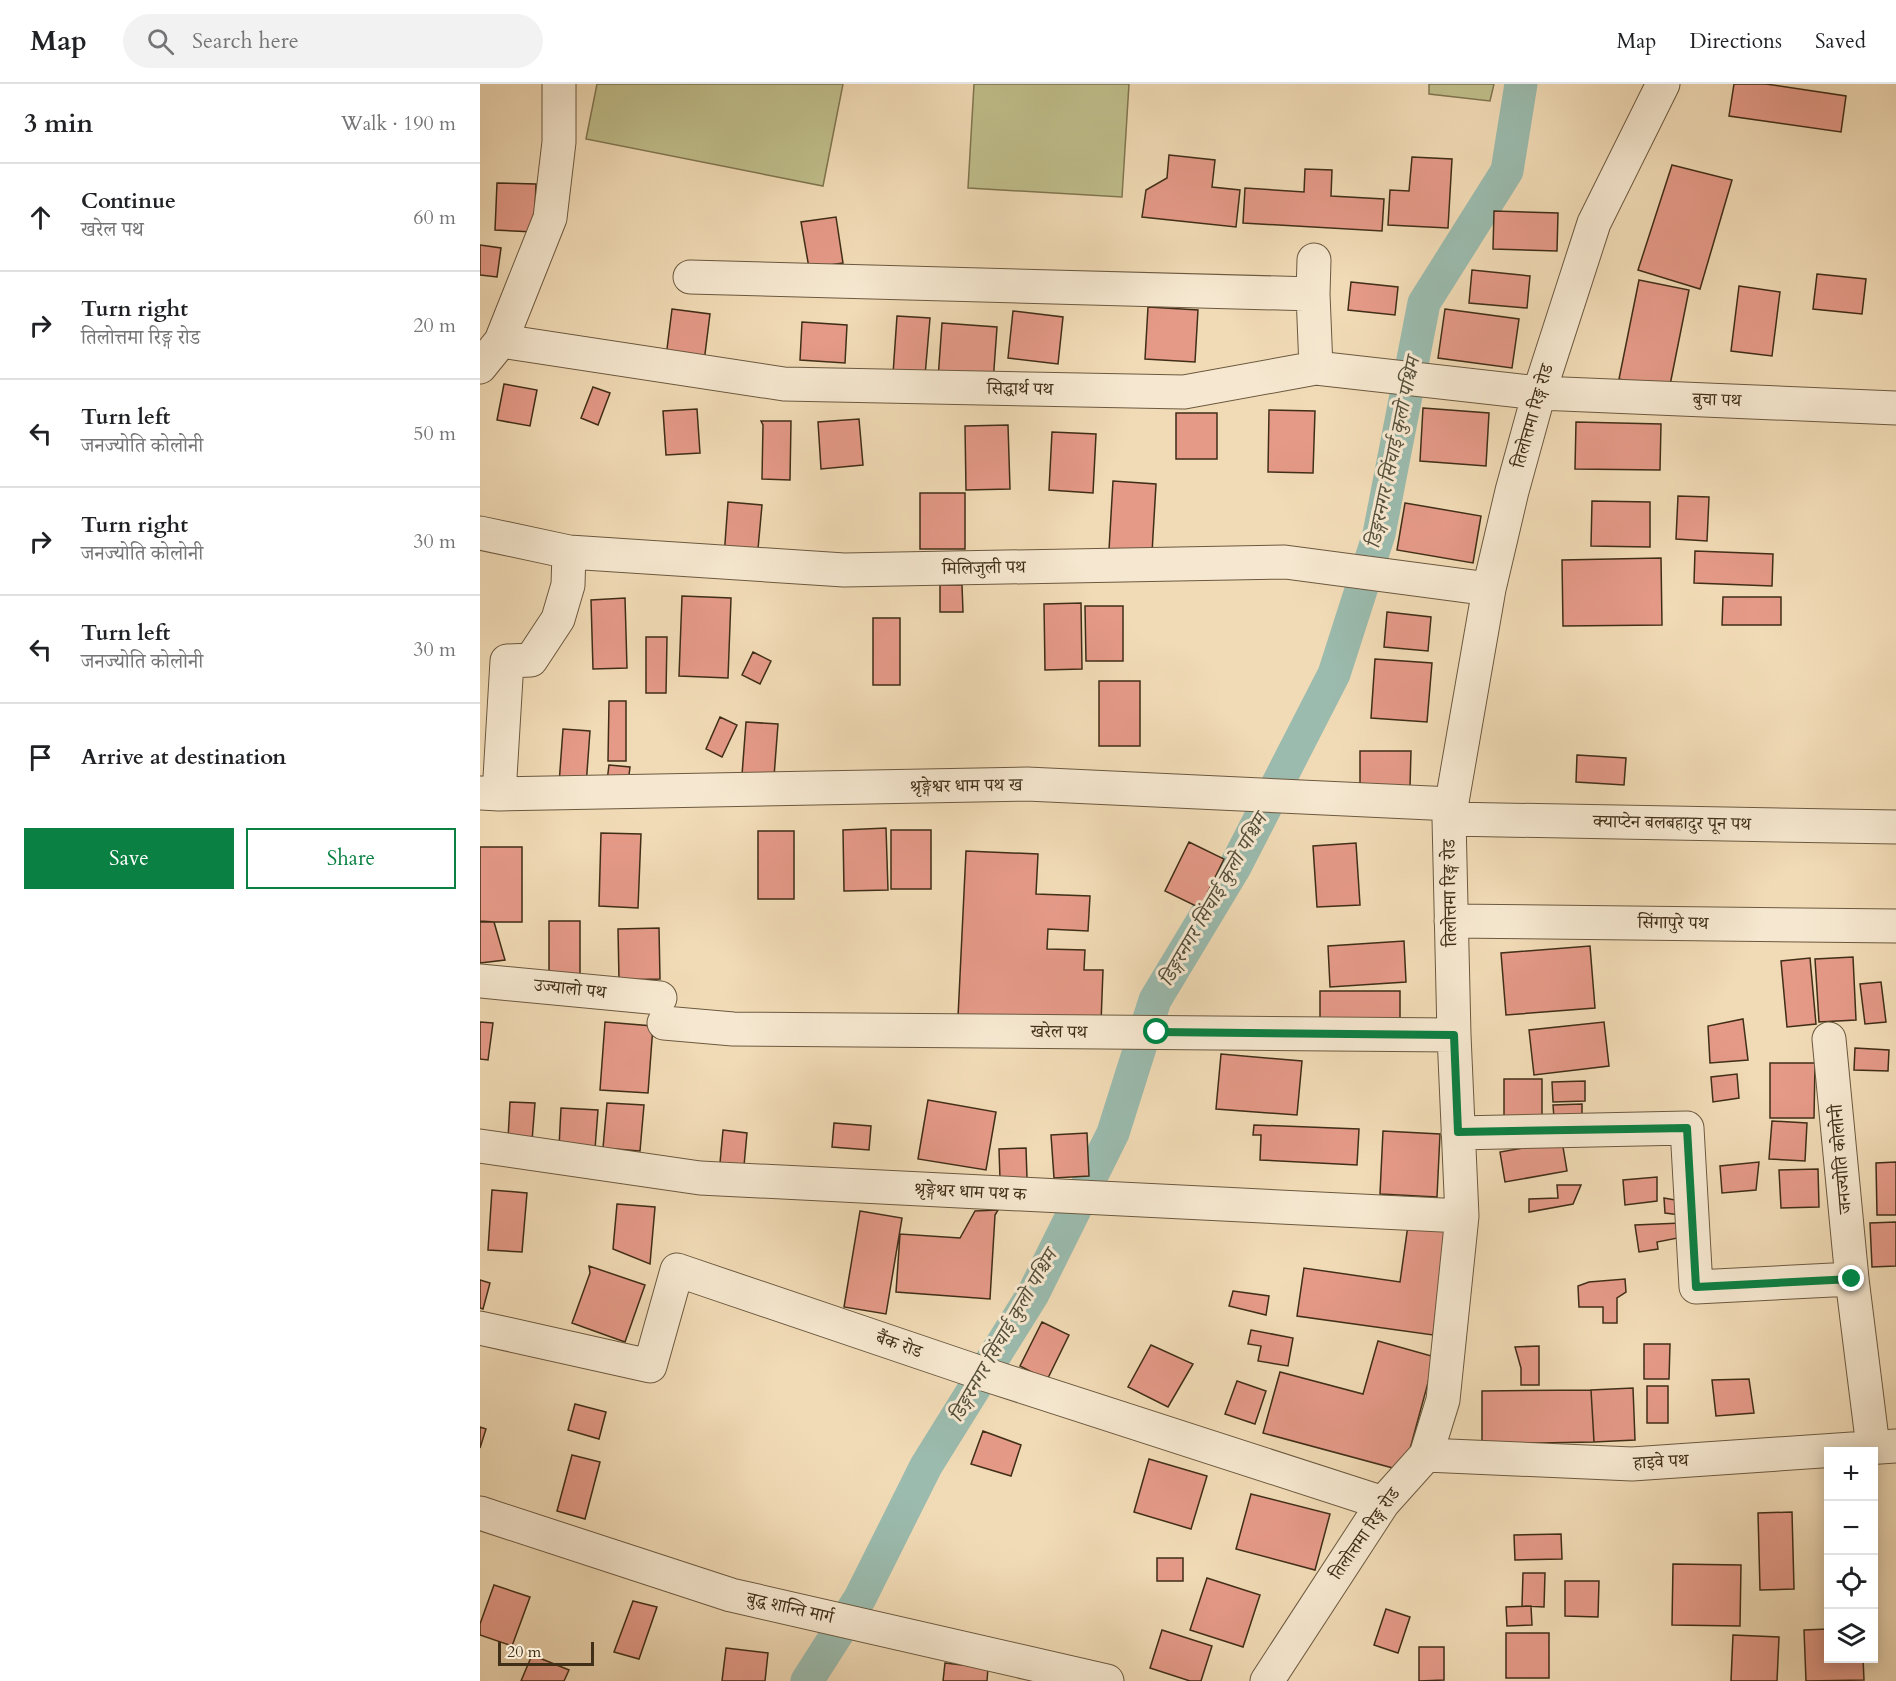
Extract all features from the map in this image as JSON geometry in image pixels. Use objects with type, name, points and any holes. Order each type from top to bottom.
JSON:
[{"type":"street","points":[[480,366],[501,341],[550,218],[559,142],[559,84]]},
{"type":"street","name":"तिलोत्तमा रिङ्ग रोड","points":[[1267,1681],[1383,1503],[1426,1455],[1443,1400],[1462,1216],[1450,921],[1450,812],[1489,589],[1512,491],[1539,393],[1594,223],[1663,84]]},
{"type":"street","points":[[1314,260],[1313,294],[1328,370]]},
{"type":"street","points":[[690,277],[1313,294]]},
{"type":"street","name":"सिद्धार्थ पथ","points":[[501,341],[784,384],[1184,392],[1328,370],[1539,393]]},
{"type":"street","name":"बुचा पथ","points":[[1539,393],[1896,408]]},
{"type":"street","name":"मिलिजुली पथ","points":[[480,533],[569,552],[844,570],[1285,562],[1489,589]]},
{"type":"street","points":[[489,794],[507,661],[531,660],[558,619],[568,585],[569,552]]},
{"type":"street","name":"श्रृङ्गेश्वर धाम पथ ख","points":[[489,794],[1027,784],[1272,796],[1450,812]]},
{"type":"street","name":"क्याप्टेन बलबहादुर पून पथ","points":[[1450,812],[1896,827]]},
{"type":"street","name":"सिंगापुरे पथ","points":[[1450,921],[1896,926]]},
{"type":"street","name":"उज्यालो पथ","points":[[480,981],[662,1011]]},
{"type":"street","name":"खरेल पथ","points":[[662,1011],[733,1029],[1454,1035]]},
{"type":"street","name":"जनज्योति कोलोनी","points":[[1829,1039],[1852,1279],[1885,1447]]},
{"type":"street","points":[[1458,1132],[1687,1128],[1696,1287],[1852,1279]]},
{"type":"street","name":"श्रृङ्गेश्वर धाम पथ क","points":[[480,1146],[700,1178],[1462,1216]]},
{"type":"street","name":"बैंक रोड","points":[[480,1328],[650,1366],[677,1270],[980,1372],[1383,1503]]},
{"type":"street","name":"हाइवे पथ","points":[[1426,1455],[1632,1464],[1885,1447]]},
{"type":"street","name":"बुद्ध शान्ति मार्ग","points":[[480,1513],[731,1595],[1107,1681]]},
{"type":"shaded area","points":[[597,84],[843,84],[823,186],[586,139]]},
{"type":"shaded area","points":[[974,84],[1129,84],[1122,197],[968,188]]},
{"type":"shaded area","points":[[1429,84],[1494,84],[1490,101],[1429,94]]},
{"type":"building","points":[[1734,84],[1766,84],[1846,96],[1841,132],[1729,116]]},
{"type":"building","points":[[1169,155],[1215,160],[1212,187],[1240,190],[1236,227],[1142,217],[1146,190],[1167,178]]},
{"type":"building","points":[[1412,157],[1452,159],[1448,228],[1388,225],[1390,190],[1409,191]]},
{"type":"building","points":[[1672,165],[1732,180],[1700,289],[1638,270]]},
{"type":"building","points":[[1305,169],[1332,170],[1331,196],[1384,199],[1382,231],[1243,223],[1245,188],[1304,192]]},
{"type":"building","points":[[497,183],[536,184],[534,232],[495,230]]},
{"type":"building","points":[[1494,211],[1558,213],[1557,251],[1493,249]]},
{"type":"building","points":[[836,217],[843,263],[809,268],[801,222]]},
{"type":"building","points":[[480,245],[501,248],[497,277],[480,275]]},
{"type":"building","points":[[1472,270],[1530,276],[1527,308],[1469,303]]},
{"type":"building","points":[[1817,274],[1866,279],[1862,314],[1813,309]]},
{"type":"building","points":[[1639,280],[1689,290],[1669,390],[1619,379]]},
{"type":"building","points":[[1351,282],[1398,287],[1395,315],[1348,310]]},
{"type":"building","points":[[1739,286],[1780,292],[1772,356],[1731,351]]},
{"type":"building","points":[[1148,307],[1198,310],[1195,362],[1145,359]]},
{"type":"building","points":[[672,309],[710,314],[704,362],[666,357]]},
{"type":"building","points":[[1445,309],[1519,319],[1512,368],[1438,358]]},
{"type":"building","points":[[1013,311],[1063,317],[1058,364],[1008,358]]},
{"type":"building","points":[[897,316],[930,318],[925,376],[893,374]]},
{"type":"building","points":[[802,322],[847,325],[845,363],[800,360]]},
{"type":"building","points":[[942,323],[997,327],[993,383],[938,379]]},
{"type":"building","points":[[504,384],[537,390],[530,426],[497,420]]},
{"type":"building","points":[[593,387],[610,393],[598,425],[581,418]]},
{"type":"building","points":[[1423,408],[1489,413],[1486,466],[1420,461]]},
{"type":"building","points":[[697,409],[700,453],[666,455],[663,411]]},
{"type":"building","points":[[1269,410],[1315,411],[1313,473],[1268,472]]},
{"type":"building","points":[[1176,413],[1217,413],[1217,459],[1176,459]]},
{"type":"building","points":[[859,419],[863,465],[821,469],[818,422]]},
{"type":"building","points":[[761,421],[791,421],[790,480],[762,479],[763,425]]},
{"type":"building","points":[[1576,422],[1661,424],[1660,470],[1575,469]]},
{"type":"building","points":[[1008,425],[1010,489],[966,490],[965,426]]},
{"type":"building","points":[[1052,432],[1096,434],[1093,493],[1049,490]]},
{"type":"building","points":[[1113,481],[1156,484],[1152,553],[1109,550]]},
{"type":"building","points":[[920,493],[965,493],[965,549],[920,549]]},
{"type":"building","points":[[1678,496],[1709,497],[1707,541],[1676,539]]},
{"type":"building","points":[[1592,501],[1650,502],[1650,547],[1591,546]]},
{"type":"building","points":[[728,502],[762,505],[757,560],[724,557]]},
{"type":"building","points":[[1405,503],[1481,516],[1473,563],[1397,550]]},
{"type":"building","points":[[1695,551],[1773,554],[1772,586],[1694,583]]},
{"type":"building","points":[[1661,558],[1662,625],[1563,626],[1562,560]]},
{"type":"building","points":[[940,585],[962,585],[963,612],[940,612]]},
{"type":"building","points":[[682,596],[731,598],[728,678],[679,676]]},
{"type":"building","points":[[1723,597],[1781,597],[1781,625],[1722,625]]},
{"type":"building","points":[[625,598],[627,668],[593,669],[591,600]]},
{"type":"building","points":[[1081,603],[1082,669],[1045,670],[1044,604]]},
{"type":"building","points":[[1085,606],[1123,606],[1123,661],[1086,661]]},
{"type":"building","points":[[1387,612],[1431,617],[1428,651],[1384,647]]},
{"type":"building","points":[[873,618],[900,618],[900,685],[873,685]]},
{"type":"building","points":[[646,637],[667,637],[666,693],[646,693]]},
{"type":"building","points":[[753,652],[771,661],[760,684],[742,675]]},
{"type":"building","points":[[1375,659],[1432,663],[1427,722],[1371,718]]},
{"type":"building","points":[[1099,681],[1140,681],[1140,746],[1099,746]]},
{"type":"building","points":[[609,701],[626,701],[626,761],[608,761]]},
{"type":"building","points":[[720,717],[737,725],[722,757],[706,749]]},
{"type":"building","points":[[746,722],[778,724],[774,777],[742,775]]},
{"type":"building","points":[[563,729],[590,731],[586,786],[559,784]]},
{"type":"building","points":[[1360,751],[1411,751],[1410,787],[1360,786]]},
{"type":"building","points":[[1577,755],[1626,758],[1624,785],[1576,782]]},
{"type":"building","points":[[609,765],[630,767],[627,791],[606,789]]},
{"type":"building","points":[[886,828],[888,890],[844,891],[843,830]]},
{"type":"building","points":[[891,830],[931,830],[931,889],[891,889]]},
{"type":"building","points":[[758,831],[794,831],[794,899],[758,899]]},
{"type":"building","points":[[601,833],[641,834],[638,908],[599,906]]},
{"type":"building","points":[[1189,842],[1224,859],[1200,908],[1165,891]]},
{"type":"building","points":[[1356,843],[1360,905],[1317,907],[1313,846]]},
{"type":"building","points":[[480,847],[522,847],[522,922],[480,922]]},
{"type":"building","points":[[966,851],[1038,854],[1036,894],[1090,896],[1088,931],[1048,929],[1047,949],[1085,950],[1084,970],[1103,970],[1101,1023],[958,1017]]},
{"type":"building","points":[[480,921],[494,922],[505,960],[480,963]]},
{"type":"building","points":[[549,921],[580,921],[580,982],[549,982]]},
{"type":"building","points":[[659,928],[660,979],[619,980],[618,929]]},
{"type":"building","points":[[1404,941],[1406,982],[1330,987],[1328,946]]},
{"type":"building","points":[[1590,946],[1595,1008],[1506,1015],[1501,953]]},
{"type":"building","points":[[1853,957],[1856,1020],[1819,1022],[1815,959]]},
{"type":"building","points":[[1810,958],[1816,1024],[1787,1027],[1781,961]]},
{"type":"building","points":[[1881,982],[1886,1022],[1865,1024],[1860,984]]},
{"type":"building","points":[[1320,991],[1400,991],[1400,1026],[1320,1026]]},
{"type":"building","points":[[1743,1019],[1748,1060],[1710,1063],[1708,1026]]},
{"type":"building","points":[[480,1022],[493,1023],[488,1060],[480,1059]]},
{"type":"building","points":[[605,1022],[653,1026],[648,1093],[600,1090]]},
{"type":"building","points":[[1604,1022],[1609,1066],[1534,1075],[1529,1030]]},
{"type":"building","points":[[1855,1048],[1889,1050],[1888,1071],[1854,1070]]},
{"type":"building","points":[[1221,1054],[1302,1061],[1297,1115],[1216,1109]]},
{"type":"building","points":[[1770,1063],[1815,1063],[1814,1118],[1770,1118]]},
{"type":"building","points":[[1737,1074],[1739,1098],[1713,1102],[1711,1077]]},
{"type":"building","points":[[1504,1079],[1542,1079],[1542,1117],[1504,1117]]},
{"type":"building","points":[[1585,1081],[1585,1101],[1553,1102],[1552,1082]]},
{"type":"building","points":[[928,1100],[996,1112],[986,1170],[918,1159]]},
{"type":"building","points":[[510,1102],[535,1103],[532,1141],[508,1139]]},
{"type":"building","points":[[607,1103],[644,1105],[640,1151],[603,1148]]},
{"type":"building","points":[[1582,1104],[1582,1117],[1554,1118],[1553,1105]]},
{"type":"building","points":[[561,1108],[598,1110],[595,1149],[559,1147]]},
{"type":"building","points":[[1772,1121],[1807,1123],[1805,1161],[1769,1159]]},
{"type":"building","points":[[834,1123],[871,1126],[869,1150],[832,1147]]},
{"type":"building","points":[[1254,1125],[1359,1129],[1357,1165],[1260,1160],[1261,1135],[1253,1135]]},
{"type":"building","points":[[723,1130],[747,1133],[744,1166],[720,1163]]},
{"type":"building","points":[[1383,1131],[1440,1134],[1437,1197],[1380,1194]]},
{"type":"building","points":[[1087,1133],[1089,1176],[1054,1178],[1051,1135]]},
{"type":"building","points":[[1562,1141],[1567,1171],[1505,1182],[1500,1152]]},
{"type":"building","points":[[1026,1148],[1027,1178],[1000,1179],[999,1149]]},
{"type":"building","points":[[1759,1162],[1756,1190],[1722,1193],[1720,1166]]},
{"type":"building","points":[[1896,1162],[1896,1215],[1877,1215],[1876,1163]]},
{"type":"building","points":[[1818,1169],[1819,1207],[1781,1208],[1779,1170]]},
{"type":"building","points":[[1657,1177],[1657,1201],[1625,1205],[1623,1180]]},
{"type":"building","points":[[1557,1185],[1581,1185],[1573,1204],[1529,1212],[1529,1199],[1558,1198]]},
{"type":"building","points":[[492,1190],[527,1193],[522,1252],[488,1250]]},
{"type":"building","points":[[1664,1198],[1681,1201],[1680,1215],[1665,1213]]},
{"type":"building","points":[[617,1204],[655,1207],[650,1264],[613,1249]]},
{"type":"building","points":[[998,1210],[995,1215],[990,1299],[896,1292],[900,1234],[960,1238],[975,1211]]},
{"type":"building","points":[[860,1211],[902,1218],[886,1314],[844,1307]]},
{"type":"building","points":[[1896,1222],[1896,1266],[1872,1267],[1870,1223]]},
{"type":"building","points":[[1681,1223],[1683,1237],[1657,1242],[1658,1249],[1639,1252],[1635,1225]]},
{"type":"building","points":[[1408,1225],[1448,1231],[1433,1335],[1297,1316],[1304,1268],[1400,1282]]},
{"type":"building","points":[[589,1266],[645,1285],[625,1342],[572,1323],[590,1273]]},
{"type":"building","points":[[1625,1279],[1626,1292],[1617,1298],[1617,1323],[1603,1323],[1603,1307],[1579,1307],[1578,1286],[1589,1282]]},
{"type":"building","points":[[480,1280],[490,1283],[483,1309],[480,1308]]},
{"type":"building","points":[[1233,1291],[1269,1296],[1266,1315],[1229,1306]]},
{"type":"building","points":[[1042,1322],[1069,1335],[1047,1380],[1020,1366]]},
{"type":"building","points":[[1251,1330],[1293,1338],[1288,1366],[1258,1361],[1261,1346],[1248,1344]]},
{"type":"building","points":[[1378,1341],[1435,1357],[1404,1471],[1263,1433],[1280,1372],[1363,1394]]},
{"type":"building","points":[[1644,1344],[1670,1344],[1669,1379],[1644,1379]]},
{"type":"building","points":[[1151,1345],[1193,1364],[1168,1407],[1128,1387]]},
{"type":"building","points":[[1539,1346],[1539,1385],[1521,1385],[1521,1368],[1515,1347]]},
{"type":"building","points":[[1749,1379],[1754,1413],[1716,1416],[1712,1380]]},
{"type":"building","points":[[1237,1381],[1266,1391],[1255,1424],[1225,1414]]},
{"type":"building","points":[[1647,1386],[1668,1386],[1668,1423],[1647,1423]]},
{"type":"building","points":[[1633,1388],[1635,1440],[1594,1442],[1591,1390]]},
{"type":"building","points":[[1591,1390],[1594,1442],[1482,1444],[1482,1391]]},
{"type":"building","points":[[575,1404],[606,1412],[599,1439],[568,1430]]},
{"type":"building","points":[[480,1427],[486,1429],[480,1448]]},
{"type":"building","points":[[983,1431],[1021,1445],[1011,1476],[971,1464]]},
{"type":"building","points":[[572,1455],[600,1462],[585,1519],[557,1511]]},
{"type":"building","points":[[1149,1459],[1207,1476],[1191,1529],[1134,1512]]},
{"type":"building","points":[[1251,1494],[1330,1514],[1315,1570],[1236,1549]]},
{"type":"building","points":[[1792,1512],[1794,1589],[1760,1590],[1758,1513]]},
{"type":"building","points":[[1561,1534],[1562,1559],[1515,1560],[1514,1535]]},
{"type":"building","points":[[1157,1558],[1183,1558],[1183,1581],[1157,1581]]},
{"type":"building","points":[[1673,1564],[1741,1565],[1740,1626],[1672,1625]]},
{"type":"building","points":[[1523,1573],[1545,1573],[1544,1607],[1522,1606]]},
{"type":"building","points":[[1207,1578],[1260,1595],[1243,1647],[1190,1630]]},
{"type":"building","points":[[1565,1581],[1599,1581],[1598,1617],[1565,1616]]},
{"type":"building","points":[[494,1585],[530,1597],[512,1646],[480,1635],[480,1624]]},
{"type":"building","points":[[633,1601],[657,1607],[639,1659],[614,1652]]},
{"type":"building","points":[[1531,1606],[1532,1625],[1507,1626],[1506,1607]]},
{"type":"building","points":[[1386,1609],[1410,1617],[1398,1653],[1374,1645]]},
{"type":"building","points":[[1824,1629],[1824,1663],[1863,1663],[1864,1680],[1806,1681],[1804,1630]]},
{"type":"building","points":[[1162,1630],[1212,1646],[1201,1681],[1190,1681],[1150,1668]]},
{"type":"building","points":[[1506,1633],[1549,1633],[1549,1678],[1506,1678]]},
{"type":"building","points":[[1733,1635],[1779,1637],[1777,1681],[1731,1681]]},
{"type":"building","points":[[1419,1647],[1444,1647],[1444,1680],[1419,1681]]},
{"type":"building","points":[[726,1648],[768,1653],[765,1681],[722,1681]]},
{"type":"building","points":[[532,1655],[569,1670],[564,1681],[521,1681]]},
{"type":"building","points":[[945,1663],[988,1668],[987,1681],[943,1681]]},
{"type":"waterway","name":"डिङ्गरनगर सिंचाई कुलो पश्चिम","points":[[807,1681],[860,1598],[926,1466],[1033,1294],[1113,1133],[1155,1000],[1235,867],[1334,674],[1379,534],[1424,303],[1507,171],[1521,84]]},
{"type":"route","points":[[1157,1032],[1454,1035],[1458,1132],[1687,1128],[1696,1287],[1852,1279]]}]
